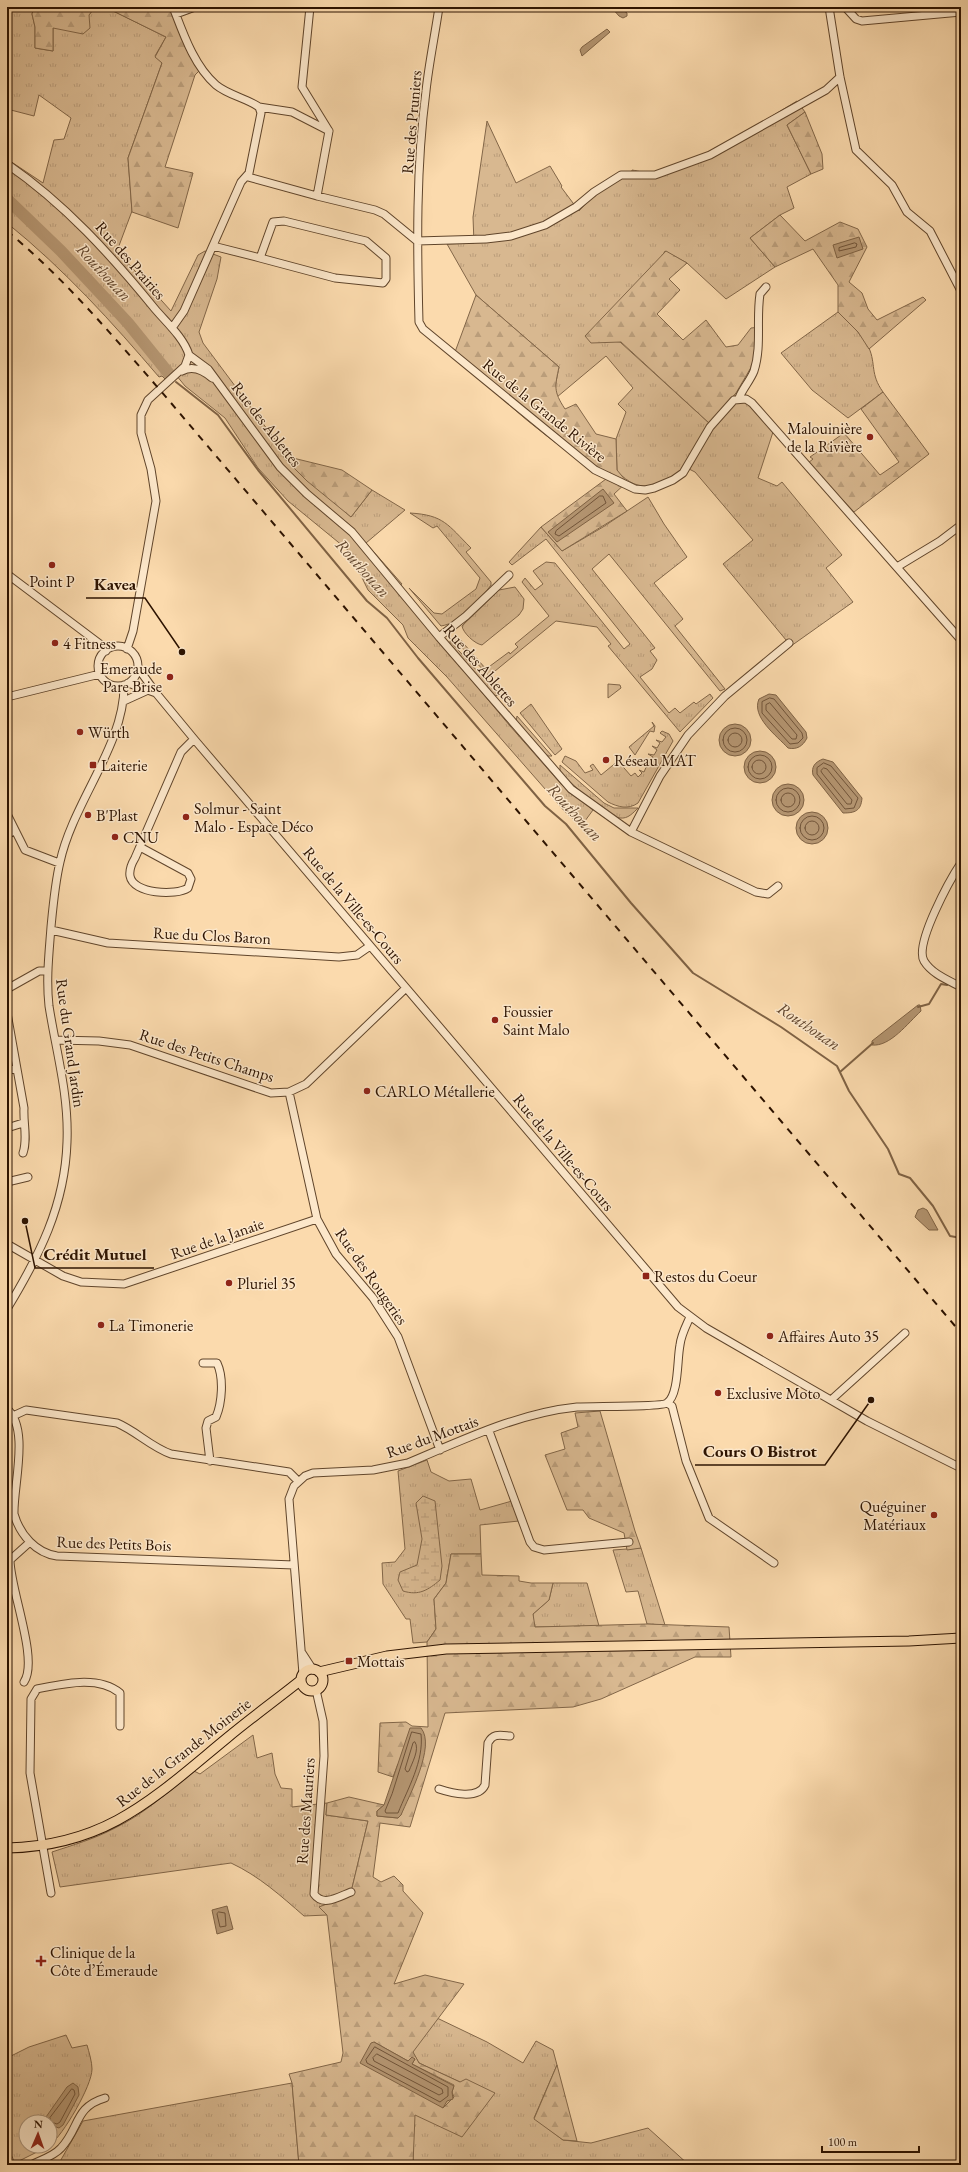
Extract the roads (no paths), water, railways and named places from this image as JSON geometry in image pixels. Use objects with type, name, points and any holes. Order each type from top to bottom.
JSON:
[{"type":"main road","name":"Rue de la Grande Moinerie","points":[[7,1848],[42,1846],[84,1836],[105,1828],[132,1814],[169,1786],[261,1710],[282,1696],[302,1677],[316,1671],[340,1668],[386,1656],[446,1649],[823,1643],[961,1638]]},
{"type":"main road","points":[[302,1677],[303,1687],[312,1690],[340,1668]]},
{"type":"main road","points":[[316,1671],[322,1682]]},
{"type":"main road","name":"Rue de la Grande Moinerie","points":[[282,1696],[312,1690]]},
{"type":"street","points":[[195,7],[175,10],[197,61],[216,84],[259,107],[292,112],[329,131]]},
{"type":"street","points":[[310,7],[302,87],[329,131],[317,196]]},
{"type":"street","name":"Rue des Pruniers","points":[[416,240],[426,92],[439,7]]},
{"type":"street","points":[[829,7],[840,77],[856,150],[892,185],[908,212],[930,231],[961,291]]},
{"type":"street","points":[[845,7],[856,19],[862,21],[961,12]]},
{"type":"street","points":[[248,177],[375,210],[384,214],[416,240],[486,239],[511,236],[545,225],[576,207],[594,192],[621,175],[655,175],[710,155],[826,90],[840,77]]},
{"type":"street","points":[[172,328],[184,311],[241,182],[248,177],[261,113],[259,107]]},
{"type":"street","name":"Rue des Prairies","points":[[7,164],[38,186],[99,242],[172,328],[186,347],[189,355]]},
{"type":"street","points":[[213,246],[335,278],[384,283],[386,279],[386,258],[366,241],[284,221],[273,222],[260,258]]},
{"type":"street","name":"Rue de la Grande Rivière","points":[[416,240],[419,322],[423,329],[595,470],[610,478],[635,489],[645,490],[673,480],[683,473],[689,465],[710,427],[729,404],[739,398]]},
{"type":"street","points":[[766,286],[760,294],[760,338],[754,371],[739,398],[746,399],[752,403],[961,640]]},
{"type":"street","points":[[128,649],[133,631],[156,500],[151,469],[141,433],[141,414],[148,400],[185,366],[189,355]]},
{"type":"street","name":"Rue des Ablettes","points":[[189,355],[208,369],[215,381],[280,467],[307,494],[352,532],[439,637],[571,789],[631,832],[756,892],[768,894],[778,886]]},
{"type":"street","name":"Rue des Ablettes","points":[[178,373],[193,368],[203,372],[215,381]]},
{"type":"street","points":[[897,567],[940,541],[961,525]]},
{"type":"street","points":[[7,574],[94,640],[106,651]]},
{"type":"street","points":[[439,637],[466,616],[509,575]]},
{"type":"street","points":[[631,832],[660,776],[688,735],[725,696],[789,643]]},
{"type":"street","points":[[126,684],[135,676],[138,668],[135,657],[128,649],[116,647],[106,651],[100,658],[98,666],[103,679],[112,685],[126,684],[156,693]]},
{"type":"street","name":"Rue de la Ville-es-Cours","points":[[138,668],[156,693],[194,739],[668,1296],[690,1317],[831,1400],[908,1443],[961,1468]]},
{"type":"street","points":[[7,697],[100,674]]},
{"type":"street","name":"Rue du Grand Jardin","points":[[7,1309],[36,1260],[48,1232],[61,1193],[67,1142],[65,1093],[50,1007],[47,971],[59,863],[66,836],[106,753],[124,701],[126,684]]},
{"type":"street","points":[[124,701],[146,691]]},
{"type":"street","points":[[140,847],[188,873],[191,879],[188,888],[175,892],[143,890],[134,884],[130,877],[130,870],[181,752],[194,739]]},
{"type":"street","points":[[7,814],[25,850],[59,863]]},
{"type":"street","points":[[7,834],[15,831]]},
{"type":"street","points":[[961,863],[931,922],[922,950],[923,960],[933,971],[961,987]]},
{"type":"street","name":"Rue du Clos Baron","points":[[51,930],[108,943],[338,957],[357,955],[370,946]]},
{"type":"street","points":[[8,988],[39,971],[47,971]]},
{"type":"street","name":"Rue des Petits Champs","points":[[56,1040],[99,1041],[130,1045],[272,1093],[289,1092],[306,1084],[406,988]]},
{"type":"street","points":[[7,1013],[24,1108],[23,1124],[27,1143],[23,1153]]},
{"type":"street","points":[[7,1070],[16,1068]]},
{"type":"street","name":"Rue des Rougeries","points":[[289,1092],[317,1219],[336,1254],[373,1298],[398,1337],[440,1450]]},
{"type":"street","points":[[7,1128],[23,1124]]},
{"type":"street","points":[[7,1182],[28,1177]]},
{"type":"street","name":"Rue de la Janaie","points":[[7,1244],[63,1276],[81,1282],[124,1284],[317,1219]]},
{"type":"street","points":[[690,1317],[680,1345],[674,1390],[672,1398],[668,1403],[672,1406],[686,1462],[710,1518],[774,1563]]},
{"type":"street","points":[[831,1400],[905,1333]]},
{"type":"street","points":[[203,1363],[217,1363],[221,1390],[220,1408],[216,1417],[208,1421],[206,1428],[210,1461]]},
{"type":"street","name":"Rue du Mottais","points":[[298,1481],[312,1474],[391,1467],[440,1450],[522,1418],[554,1410],[599,1406],[657,1406],[668,1403]]},
{"type":"street","name":"Rue des Petits Bois","points":[[7,1409],[13,1416],[16,1423],[19,1442],[14,1514],[19,1526],[30,1542],[40,1552],[57,1556],[294,1565]]},
{"type":"street","points":[[13,1416],[26,1410],[117,1423],[127,1427],[159,1450],[171,1454],[289,1472],[298,1481],[291,1492],[290,1499],[302,1653],[302,1677]]},
{"type":"street","points":[[489,1431],[530,1542],[534,1547],[551,1549],[630,1542]]},
{"type":"street","points":[[24,1682],[27,1678],[28,1657],[10,1560],[30,1542]]},
{"type":"street","points":[[302,1653],[316,1671]]},
{"type":"street","points":[[50,1893],[30,1773],[31,1699],[37,1689],[78,1682],[113,1687],[120,1693],[120,1726]]},
{"type":"street","name":"Rue des Mauriers","points":[[312,1690],[323,1721],[324,1756],[314,1894],[318,1899],[323,1901],[350,1892]]},
{"type":"street","points":[[439,1789],[450,1792],[474,1794],[481,1790],[484,1785],[488,1743],[490,1738],[494,1735],[510,1736]]},
{"type":"street","points":[[31,2165],[61,2148],[83,2111],[92,2102],[106,2098]]},
{"type":"water","points":[[611,7],[618,7],[627,13],[627,16],[623,18],[619,16]]},
{"type":"water","points":[[607,29],[610,32],[582,56],[580,50],[582,47]]},
{"type":"water","points":[[859,237],[863,249],[837,258],[833,245]]},
{"type":"water","points":[[603,489],[614,503],[557,542],[548,532]]},
{"type":"water","points":[[769,694],[776,695],[806,732],[807,738],[799,747],[788,748],[766,726],[762,719],[757,706],[759,699]]},
{"type":"water","points":[[732,724],[738,724],[748,731],[751,740],[750,746],[744,753],[738,756],[732,756],[722,749],[719,743],[719,737],[726,727]]},
{"type":"water","points":[[763,751],[769,753],[774,758],[776,767],[774,776],[769,781],[757,783],[751,781],[746,776],[744,764],[746,758],[751,753]]},
{"type":"water","points":[[823,759],[833,762],[862,798],[859,808],[854,812],[843,813],[813,775],[814,765]]},
{"type":"water","points":[[785,784],[791,784],[801,791],[804,800],[803,806],[797,813],[791,816],[785,816],[775,809],[772,803],[772,797],[779,787]]},
{"type":"water","points":[[809,812],[815,812],[824,816],[828,828],[824,840],[815,844],[809,844],[800,840],[796,831],[796,825],[800,816]]},
{"type":"water","points":[[920,1005],[921,1011],[898,1033],[879,1045],[872,1045],[872,1041]]},
{"type":"water","points":[[923,1208],[927,1210],[938,1230],[929,1230],[915,1217],[918,1210]]},
{"type":"water","points":[[410,1728],[421,1728],[425,1736],[425,1747],[420,1771],[401,1815],[398,1818],[377,1816],[377,1811],[384,1805]]},
{"type":"water","points":[[227,1906],[233,1929],[217,1934],[212,1910]]},
{"type":"water","points":[[374,2042],[408,2061],[412,2057],[415,2059],[412,2064],[454,2086],[452,2092],[453,2099],[447,2101],[443,2108],[360,2063],[371,2043]]},
{"type":"water","points":[[73,2083],[78,2087],[79,2095],[63,2125],[59,2128],[58,2114],[48,2114],[67,2087]]},
{"type":"waterway","name":"Routhouan","points":[[7,199],[61,251],[128,323],[170,375]]},
{"type":"waterway","name":"Routhouan","points":[[176,382],[218,415],[258,470],[367,601],[387,618],[418,658],[545,806],[566,824],[631,903],[693,973],[781,1027],[837,1066],[849,1091],[888,1149],[899,1174],[910,1178],[933,1206],[950,1236],[961,1238]]},
{"type":"waterway","points":[[918,1007],[929,1004],[941,984],[947,985]]},
{"type":"waterway","points":[[840,1072],[873,1043]]},
{"type":"railway","points":[[7,231],[68,287],[160,390],[961,1333]]},
{"type":"place","name":"Malouinière de la Rivière","points":[[870,437]]},
{"type":"place","name":"Point P","points":[[52,565]]},
{"type":"place","name":"4 Fitness","points":[[55,643]]},
{"type":"place","name":"Kavea","points":[[182,652]]},
{"type":"place","name":"Emeraude Pare Brise","points":[[170,677]]},
{"type":"place","name":"Würth","points":[[80,732]]},
{"type":"place","name":"Réseau MAT","points":[[606,760]]},
{"type":"place","name":"Laiterie","points":[[93,765]]},
{"type":"place","name":"B'Plast","points":[[88,815]]},
{"type":"place","name":"Solmur - Saint Malo - Espace Déco","points":[[186,817]]},
{"type":"place","name":"CNU","points":[[115,837]]},
{"type":"place","name":"Foussier Saint Malo","points":[[495,1020]]},
{"type":"place","name":"CARLO Métallerie","points":[[367,1091]]},
{"type":"place","name":"Crédit Mutuel","points":[[25,1221]]},
{"type":"place","name":"Restos du Coeur","points":[[646,1276]]},
{"type":"place","name":"Pluriel 35","points":[[229,1283]]},
{"type":"place","name":"La Timonerie","points":[[101,1325]]},
{"type":"place","name":"Affaires Auto 35","points":[[770,1336]]},
{"type":"place","name":"Exclusive Moto","points":[[718,1393]]},
{"type":"place","name":"Cours O Bistrot","points":[[871,1400]]},
{"type":"place","name":"Quéguiner Matériaux","points":[[934,1515]]},
{"type":"place","name":"Mottais","points":[[349,1661]]},
{"type":"place","name":"Clinique de la Côte d’Émeraude","points":[[41,1961]]}]
